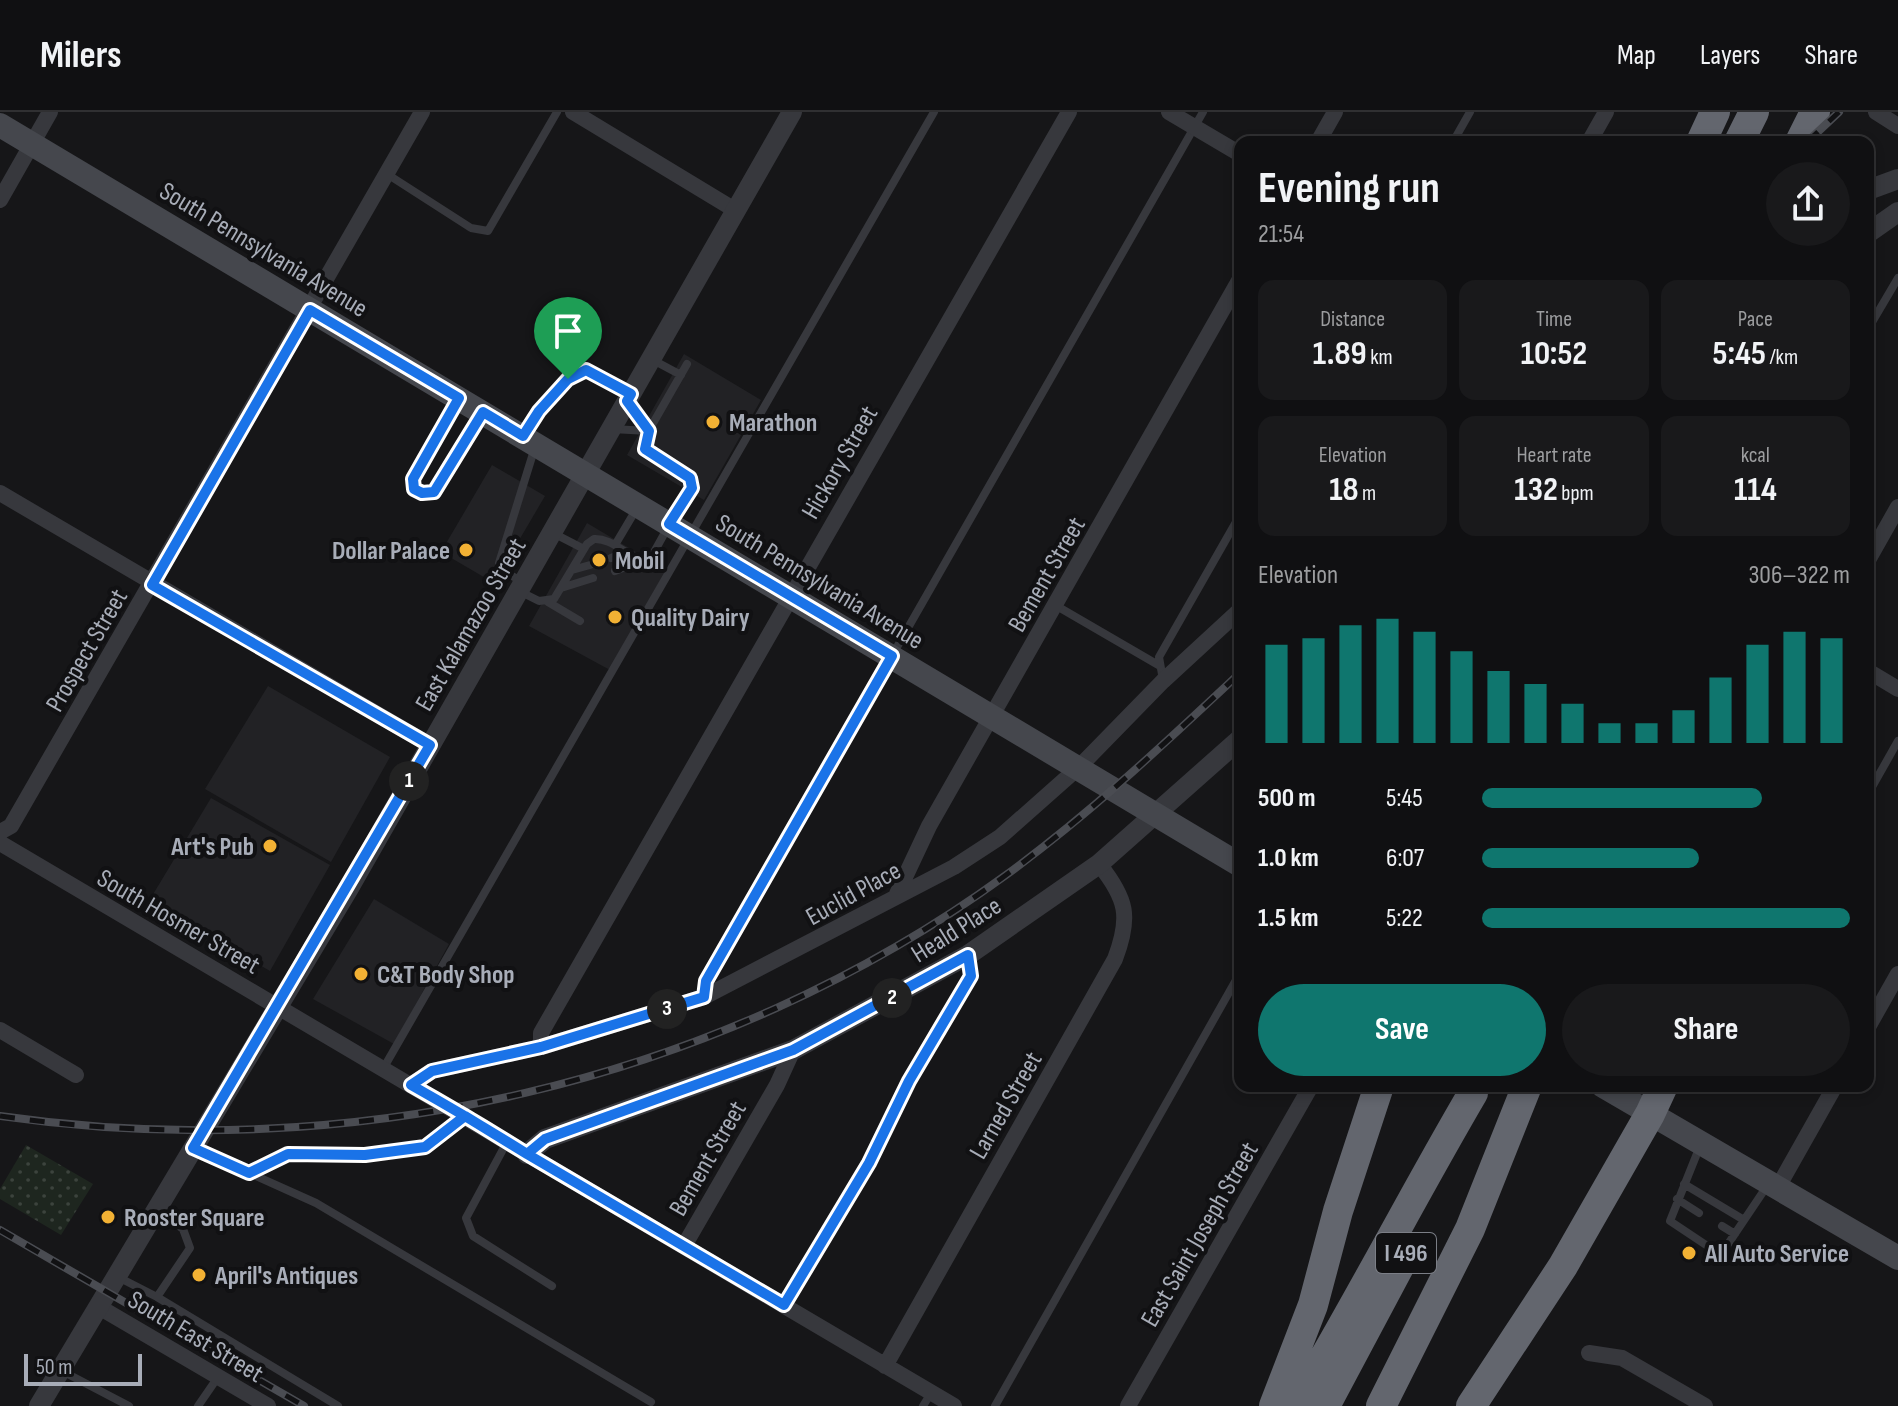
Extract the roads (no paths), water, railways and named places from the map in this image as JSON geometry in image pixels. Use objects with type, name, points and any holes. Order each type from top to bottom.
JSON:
[{"type":"highway","points":[[1704,136],[1715,112]]},
{"type":"highway","points":[[1742,136],[1754,112]]},
{"type":"highway","points":[[1803,136],[1815,112]]},
{"type":"highway","points":[[1820,136],[1831,112]]},
{"type":"highway","points":[[1274,1406],[1313,1305],[1338,1211],[1377,1092]]},
{"type":"highway","points":[[1296,1406],[1394,1239],[1428,1170],[1473,1092]]},
{"type":"highway","name":"I 496","points":[[1325,1406],[1406,1255],[1473,1092]]},
{"type":"highway","name":"I 496","points":[[1381,1406],[1444,1286],[1525,1092]]},
{"type":"highway","points":[[1471,1406],[1558,1274],[1660,1092]]},
{"type":"highway","points":[[1254,1406],[1338,1211]]},
{"type":"main road","name":"South Pennsylvania Avenue","points":[[0,125],[1234,861]]},
{"type":"main road","points":[[1613,1092],[1898,1258]]},
{"type":"street","points":[[0,200],[50,112]]},
{"type":"street","name":"Prospect Street","points":[[0,832],[11,826],[422,112]]},
{"type":"street","points":[[573,112],[735,210]]},
{"type":"street","name":"East Kalamazoo Street","points":[[39,1406],[278,1007],[792,112]]},
{"type":"street","name":"Hickory Street","points":[[541,1047],[541,1033],[1069,112]]},
{"type":"street","points":[[1169,112],[1199,120],[1234,149]]},
{"type":"street","points":[[1321,136],[1335,112]]},
{"type":"street","points":[[1592,136],[1606,112]]},
{"type":"street","points":[[1876,112],[1896,120]]},
{"type":"street","points":[[1874,188],[1898,179]]},
{"type":"street","points":[[1874,229],[1898,212]]},
{"type":"street","name":"Bement Street","points":[[897,894],[909,862],[1234,290]]},
{"type":"street","points":[[0,493],[152,585],[430,745]]},
{"type":"street","points":[[1874,549],[1898,507]]},
{"type":"street","name":"Euclid Place","points":[[411,1085],[432,1071],[541,1047],[704,997],[954,867],[1000,837],[1079,767],[1162,674],[1234,615]]},
{"type":"street","points":[[1874,675],[1898,689]]},
{"type":"street","name":"Heald Place","points":[[527,1154],[545,1139],[793,1050],[968,955],[1099,864],[1234,745]]},
{"type":"street","name":"South Hosmer Street","points":[[0,843],[784,1305],[885,1366],[927,1399],[954,1406]]},
{"type":"street","name":"Larned Street","points":[[885,1366],[1115,959],[1124,934],[1125,913],[1121,894],[1099,864]]},
{"type":"street","points":[[1874,1016],[1898,974]]},
{"type":"street","points":[[0,1030],[76,1075]]},
{"type":"street","name":"Bement Street","points":[[684,1246],[777,1085],[793,1050]]},
{"type":"street","name":"East Saint Joseph Street","points":[[1128,1406],[1308,1092]]},
{"type":"street","points":[[1774,1184],[1831,1092]]},
{"type":"street","name":"South East Street","points":[[99,1307],[268,1406]]},
{"type":"street","points":[[1589,1353],[1622,1358],[1705,1406]]},
{"type":"lane","points":[[387,174],[471,228],[488,231],[557,112]]},
{"type":"lane","points":[[383,1069],[934,112]]},
{"type":"lane","points":[[1456,136],[1470,112]]},
{"type":"lane","points":[[704,997],[706,981],[1199,120]]},
{"type":"lane","points":[[1874,319],[1898,278]]},
{"type":"lane","points":[[651,359],[681,375]]},
{"type":"lane","points":[[615,571],[653,554],[693,482],[645,449],[649,431],[687,364]]},
{"type":"lane","points":[[580,621],[521,587],[501,570],[499,563],[539,411],[568,379],[586,370],[629,397],[649,431]]},
{"type":"lane","points":[[459,398],[413,479],[414,489],[422,493],[434,492],[483,412]]},
{"type":"lane","points":[[611,429],[649,431]]},
{"type":"lane","points":[[615,545],[639,506]]},
{"type":"lane","points":[[1162,674],[1159,657],[1234,526]]},
{"type":"lane","points":[[552,532],[584,549]]},
{"type":"lane","points":[[548,602],[594,539],[645,559]]},
{"type":"lane","points":[[611,558],[626,552]]},
{"type":"lane","points":[[572,570],[590,565]]},
{"type":"lane","points":[[561,588],[593,578]]},
{"type":"lane","points":[[1055,605],[1162,674]]},
{"type":"lane","points":[[1874,783],[1898,741]]},
{"type":"lane","points":[[784,1305],[869,1163],[909,1081],[971,976],[968,955]]},
{"type":"lane","points":[[995,1406],[1234,984]]},
{"type":"lane","points":[[249,1173],[288,1154],[365,1155],[425,1147],[465,1116]]},
{"type":"lane","points":[[508,1142],[466,1218],[473,1236],[552,1286]]},
{"type":"lane","points":[[1702,1143],[1670,1221],[1686,1234],[1717,1251],[1726,1247],[1774,1184]]},
{"type":"lane","points":[[193,1148],[316,1203],[651,1402]]},
{"type":"lane","points":[[1684,1184],[1744,1220]]},
{"type":"lane","points":[[1677,1199],[1699,1213]]},
{"type":"lane","points":[[157,1210],[183,1229],[190,1248],[157,1297]]},
{"type":"lane","points":[[1722,1226],[1735,1234]]},
{"type":"lane","points":[[117,1277],[157,1297],[338,1406]]},
{"type":"lane","points":[[61,1370],[129,1406]]},
{"type":"lane","points":[[198,1406],[218,1377]]},
{"type":"railway","points":[[1813,136],[1839,112]]},
{"type":"railway","points":[[0,1116],[132,1129],[264,1129],[396,1117],[526,1093],[654,1056],[777,1008],[895,947],[1006,875],[1097,803],[1234,679]]},
{"type":"railway","points":[[0,1230],[304,1406]]},
{"type":"place","name":"Marathon","points":[[713,422]]},
{"type":"place","name":"Dollar Palace","points":[[466,550]]},
{"type":"place","name":"Mobil","points":[[599,560]]},
{"type":"place","name":"Quality Dairy","points":[[615,617]]},
{"type":"place","name":"Art's Pub","points":[[270,846]]},
{"type":"place","name":"C&T Body Shop","points":[[361,974]]},
{"type":"place","name":"Rooster Square","points":[[108,1217]]},
{"type":"place","name":"All Auto Service","points":[[1689,1253]]},
{"type":"place","name":"April's Antiques","points":[[199,1275]]}]
